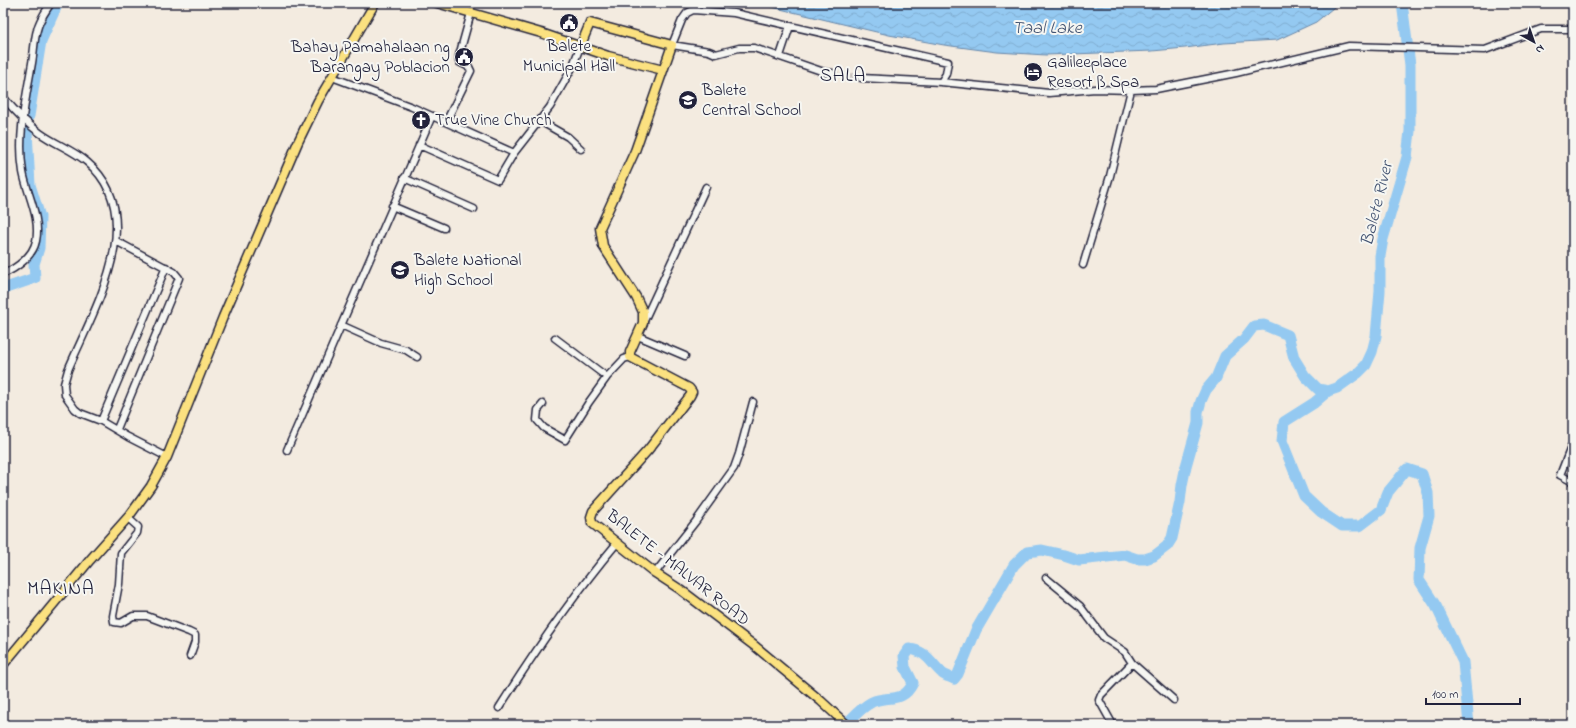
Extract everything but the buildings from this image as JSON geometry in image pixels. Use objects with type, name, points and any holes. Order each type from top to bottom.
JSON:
[{"type":"main road","points":[[3,665],[80,572],[128,518],[151,486],[167,457],[223,317],[298,142],[312,113],[375,3]]},
{"type":"main road","points":[[437,3],[542,33],[580,47],[663,70]]},
{"type":"main road","points":[[580,47],[590,22],[672,45],[635,151],[600,228],[603,246],[636,297],[643,312],[643,323],[630,352],[630,357]]},
{"type":"main road","name":"BALETE - MALVAR ROAD","points":[[630,357],[689,388],[691,394],[648,450],[593,511],[591,517],[592,523],[655,573],[681,590],[756,647],[822,701],[846,725]]},
{"type":"street","points":[[3,274],[26,259],[36,241],[35,219],[23,172],[21,156],[23,118],[37,29],[43,14],[51,3]]},
{"type":"street","points":[[832,73],[824,72],[754,48],[739,48],[716,54],[709,51],[672,45],[682,20],[693,10],[734,13],[948,62],[946,74],[941,82]]},
{"type":"street","points":[[446,122],[471,71],[469,67],[459,62],[459,56],[470,13]]},
{"type":"street","points":[[780,56],[790,26]]},
{"type":"street","points":[[860,78],[941,82],[1049,93],[1095,89],[1156,89],[1180,85],[1348,46],[1386,46],[1431,50],[1485,50],[1541,29],[1573,29]]},
{"type":"street","points":[[419,145],[498,180],[514,153],[554,101],[572,68],[580,47]]},
{"type":"street","points":[[332,77],[432,116],[514,153]]},
{"type":"street","points":[[1083,265],[1110,176],[1131,90]]},
{"type":"street","points":[[3,97],[40,133],[88,162],[100,175],[109,191],[116,212],[116,241],[107,277],[68,370],[64,384],[65,395],[80,413],[117,429],[128,437],[167,457]]},
{"type":"street","points":[[287,450],[432,116]]},
{"type":"street","points":[[540,121],[568,137],[581,149]]},
{"type":"street","points":[[404,178],[474,209]]},
{"type":"street","points":[[643,323],[706,187]]},
{"type":"street","points":[[392,206],[444,228]]},
{"type":"street","points":[[116,241],[166,267],[180,278],[117,429]]},
{"type":"street","points":[[101,421],[166,267]]},
{"type":"street","points":[[341,325],[381,343],[406,350],[417,357]]},
{"type":"street","points":[[638,336],[684,356]]},
{"type":"street","points":[[555,338],[607,377]]},
{"type":"street","points":[[543,404],[538,410],[537,420],[544,428],[565,440],[607,377],[624,359],[630,357]]},
{"type":"street","points":[[655,573],[696,521],[734,468],[740,454],[753,402]]},
{"type":"street","points":[[1573,442],[1560,475],[1573,482]]},
{"type":"street","points":[[128,518],[138,527],[137,533],[121,554],[119,584],[113,616],[114,622],[121,623],[133,616],[146,616],[190,632],[195,635],[195,642],[190,656]]},
{"type":"street","points":[[499,708],[517,679],[588,578],[617,543]]},
{"type":"street","points":[[1046,578],[1080,606],[1104,638],[1125,652],[1132,662],[1174,700]]},
{"type":"street","points":[[1113,725],[1099,700],[1101,695],[1132,662]]},
{"type":"water","name":"Taal Lake","points":[[755,3],[1339,3],[1316,22],[1277,40],[1224,43],[1152,51],[1046,55],[997,52],[944,45],[889,35]]},
{"type":"waterway","points":[[29,116],[41,41],[58,3]]},
{"type":"waterway","name":"Balete River","points":[[1402,3],[1410,65],[1410,131],[1407,157],[1383,239],[1380,256],[1380,291],[1376,336],[1372,352],[1366,365],[1358,373],[1337,388],[1328,391],[1314,403],[1284,422],[1282,441],[1304,496],[1321,512],[1342,526],[1360,526],[1381,510],[1388,492],[1407,469],[1422,474],[1428,493],[1429,516],[1420,548],[1419,580],[1436,606],[1463,662],[1469,725]]},
{"type":"waterway","points":[[3,289],[35,278],[34,264],[39,248],[40,217],[30,185],[27,131]]},
{"type":"waterway","points":[[845,725],[868,704],[878,700],[895,698],[905,694],[909,690],[913,683],[905,667],[904,656],[909,649],[920,652],[943,674],[954,679],[958,674],[976,630],[1014,565],[1027,552],[1042,550],[1079,560],[1125,555],[1137,559],[1145,559],[1154,556],[1167,546],[1172,538],[1186,466],[1198,423],[1198,412],[1201,401],[1206,390],[1216,378],[1225,356],[1244,339],[1254,326],[1264,325],[1288,335],[1294,358],[1305,376],[1318,389],[1328,391]]},
{"type":"tunnel","points":[[832,73],[861,78]]},
{"type":"place","name":"Balete Municipal Hall","points":[[569,23]]},
{"type":"place","name":"Bahay Pamahalaan ng Barangay Poblacion","points":[[464,57]]},
{"type":"place","name":"Galileeplace Resort ß Spa","points":[[1033,72]]},
{"type":"place","name":"Balete Central School","points":[[688,100]]},
{"type":"place","name":"True Vine Church","points":[[421,120]]},
{"type":"place","name":"Balete National High School","points":[[400,270]]},
{"type":"district","name":"SALA","points":[[843,76]]},
{"type":"district","name":"MAKINA","points":[[61,589]]}]
